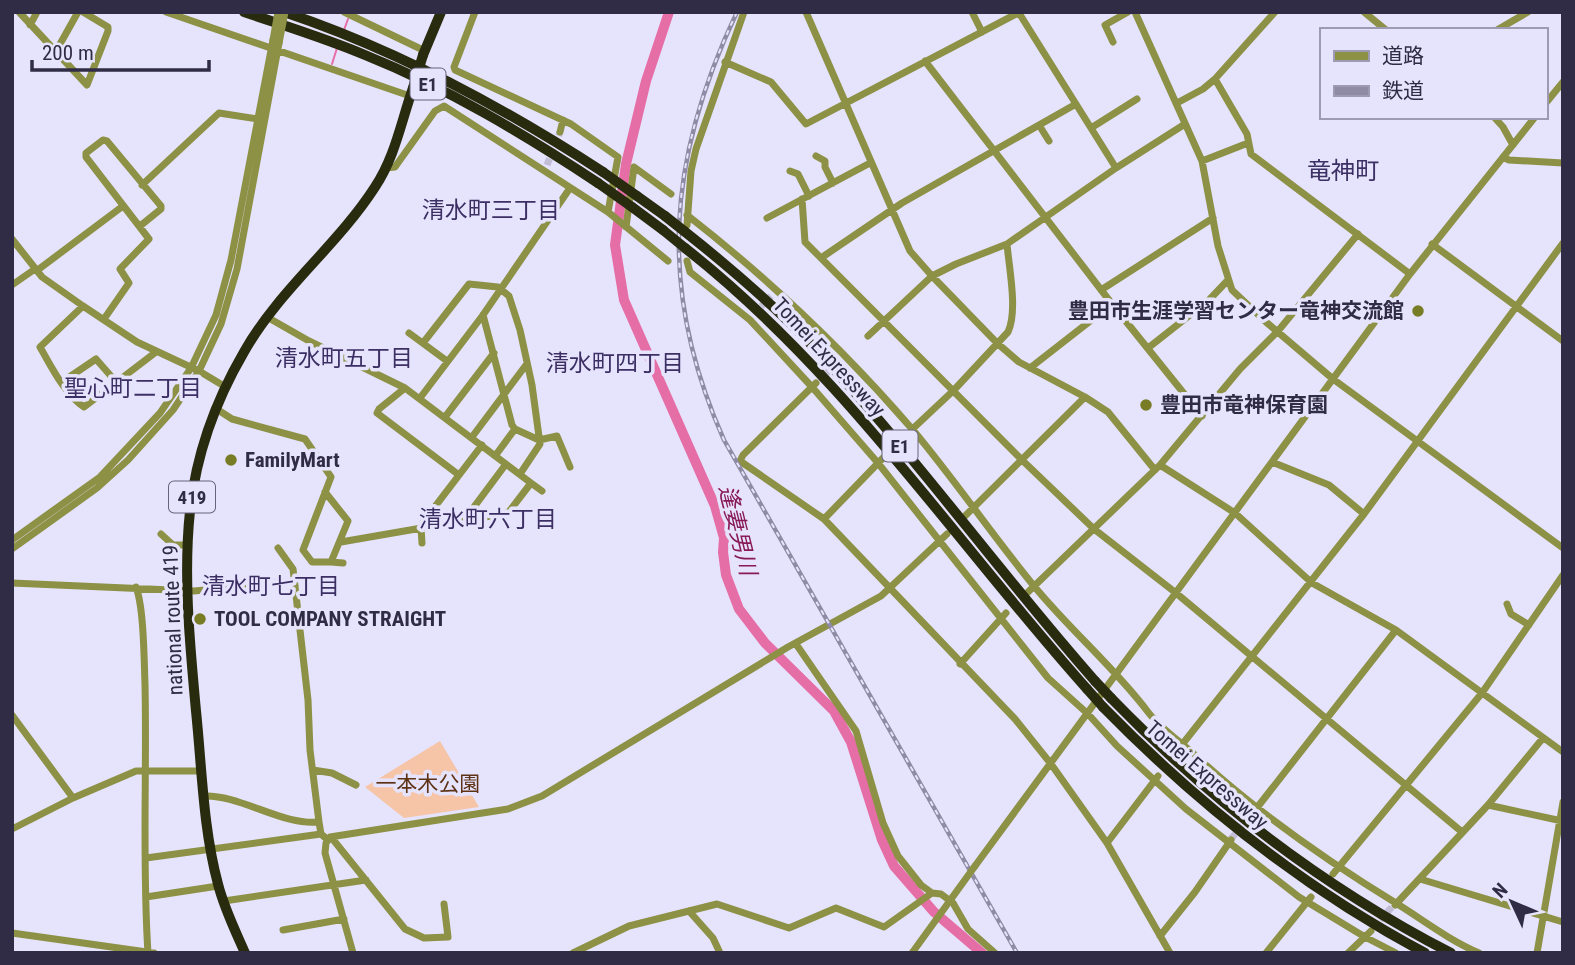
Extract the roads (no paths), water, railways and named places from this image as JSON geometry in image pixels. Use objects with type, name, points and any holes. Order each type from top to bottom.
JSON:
[{"type":"highway","name":"Tomei Expressway","points":[[244,12],[311,34],[415,78],[600,178]]},
{"type":"highway","name":"Tomei Expressway","points":[[284,12],[337,30],[432,73],[514,117],[635,202],[685,228],[805,338],[853,390],[1048,626],[1091,685]]},
{"type":"highway","name":"national route 419","points":[[245,953],[218,886],[203,796],[192,670],[188,545],[190,509],[215,408],[224,386],[245,348],[267,317],[365,201],[386,168],[424,53],[441,12]]},
{"type":"highway","name":"Tomei Expressway","points":[[635,202],[663,230],[746,298],[796,346],[897,459],[1038,635],[1091,685],[1188,787],[1253,841],[1338,901],[1425,953]]},
{"type":"highway","name":"Tomei Expressway","points":[[1107,703],[1272,839],[1369,906],[1451,953]]},
{"type":"street","points":[[19,12],[55,53],[84,85],[89,84],[108,27],[81,12],[55,53]]},
{"type":"street","points":[[30,24],[37,12]]},
{"type":"street","points":[[166,12],[275,45],[412,92]]},
{"type":"street","points":[[12,549],[97,488],[128,460],[173,410],[221,324],[237,269],[275,45],[278,12]]},
{"type":"street","points":[[12,540],[100,477],[160,413],[195,370],[221,298],[231,260],[258,119],[284,12]]},
{"type":"street","points":[[344,12],[424,53]]},
{"type":"street","points":[[475,12],[455,70],[563,120],[618,157],[609,213]]},
{"type":"street","points":[[685,228],[694,160],[744,12]]},
{"type":"street","points":[[806,12],[910,251],[997,344],[1019,362],[1108,412],[1158,468],[1235,513],[1312,583],[1396,630],[1563,752]]},
{"type":"street","points":[[972,12],[982,32]]},
{"type":"street","points":[[1113,42],[1105,25],[1128,12]]},
{"type":"street","points":[[1135,12],[1202,161],[1218,246],[1232,290],[1334,379],[1563,548]]},
{"type":"street","points":[[1177,103],[1215,79],[1275,12]]},
{"type":"street","points":[[1364,12],[1384,28]]},
{"type":"street","points":[[1500,28],[1518,15],[1528,12]]},
{"type":"street","points":[[725,62],[771,82],[806,124],[1019,13],[1116,168]]},
{"type":"street","points":[[925,61],[1101,290],[1202,416]]},
{"type":"street","points":[[1215,79],[1247,134],[1251,154],[1410,274]]},
{"type":"street","points":[[1547,99],[1563,82]]},
{"type":"street","points":[[1091,128],[1137,99]]},
{"type":"street","points":[[821,258],[892,209],[1076,104]]},
{"type":"street","points":[[386,168],[395,167],[435,111],[443,106],[546,169],[609,213],[668,261]]},
{"type":"street","points":[[142,185],[219,113],[258,119]]},
{"type":"street","points":[[1496,119],[1513,145]]},
{"type":"street","points":[[912,953],[1432,244],[1533,119]]},
{"type":"street","points":[[561,132],[563,120]]},
{"type":"street","points":[[868,336],[932,276],[1007,244],[1185,124]]},
{"type":"street","points":[[1040,125],[1049,141]]},
{"type":"street","points":[[104,319],[129,283],[120,269],[149,239],[86,157],[86,153],[103,140],[107,141],[162,208],[140,226]]},
{"type":"street","points":[[1202,161],[1248,143]]},
{"type":"street","points":[[816,156],[825,160],[825,167],[834,183]]},
{"type":"street","points":[[1503,157],[1509,160],[1563,163]]},
{"type":"street","points":[[767,218],[870,163]]},
{"type":"street","points":[[625,226],[634,167],[671,194]]},
{"type":"street","points":[[790,171],[798,174],[806,198],[805,242],[1022,460],[1094,528],[1176,593],[1462,832]]},
{"type":"street","points":[[420,398],[483,315],[570,188]]},
{"type":"street","points":[[12,285],[39,269],[122,206]]},
{"type":"street","points":[[687,215],[726,246],[773,294],[819,329],[842,359],[912,430],[1034,587],[1132,690],[1180,748],[1337,871],[1443,936],[1479,953]]},
{"type":"street","points":[[1101,290],[1213,218]]},
{"type":"street","points":[[1027,593],[1158,468],[1240,369],[1278,331],[1358,234]]},
{"type":"street","points":[[12,239],[42,276],[83,306],[137,342],[224,386]]},
{"type":"street","points":[[1180,748],[1312,583],[1563,243]]},
{"type":"street","points":[[904,437],[954,390],[1011,326],[1012,296],[1007,244]]},
{"type":"street","points":[[1432,244],[1563,341]]},
{"type":"street","points":[[687,261],[690,272],[751,318],[880,461],[940,540],[1004,616],[1048,678],[1156,779],[1230,841],[1309,900],[1396,953]]},
{"type":"street","points":[[1148,348],[1209,300],[1228,280]]},
{"type":"street","points":[[423,343],[468,284],[492,286],[509,296],[520,330],[532,385],[539,439],[538,448],[520,474]]},
{"type":"street","points":[[1030,368],[1112,304]]},
{"type":"street","points":[[83,306],[40,347],[62,382],[84,407],[156,352]]},
{"type":"street","points":[[483,315],[515,429],[539,439],[557,436],[570,467]]},
{"type":"street","points":[[267,317],[309,341],[405,387],[542,491]]},
{"type":"street","points":[[409,333],[447,361]]},
{"type":"street","points":[[445,417],[494,353]]},
{"type":"street","points":[[62,382],[96,359],[117,383]]},
{"type":"street","points":[[472,437],[526,365]]},
{"type":"street","points":[[814,385],[740,461],[824,519],[1014,719],[1051,764],[1107,843],[1170,953]]},
{"type":"street","points":[[405,387],[377,413],[459,475]]},
{"type":"street","points":[[965,516],[1085,397]]},
{"type":"street","points":[[215,408],[232,419],[305,439],[331,477],[303,550],[312,562],[343,563]]},
{"type":"street","points":[[495,456],[515,429]]},
{"type":"street","points":[[422,543],[421,528],[482,445]]},
{"type":"street","points":[[824,519],[880,461]]},
{"type":"street","points":[[1272,462],[1329,485],[1364,514]]},
{"type":"street","points":[[465,520],[506,464]]},
{"type":"street","points":[[341,542],[508,513],[531,483]]},
{"type":"street","points":[[325,492],[348,521],[331,562]]},
{"type":"street","points":[[161,534],[173,545],[188,545]]},
{"type":"street","points":[[146,859],[327,837],[508,809],[522,804],[553,789],[768,659],[881,596],[947,534]]},
{"type":"street","points":[[278,548],[293,569],[319,822],[327,837],[405,929],[424,938],[448,937],[444,904]]},
{"type":"street","points":[[1337,871],[1482,693],[1563,575]]},
{"type":"street","points":[[12,583],[189,590],[290,582],[295,586]]},
{"type":"street","points":[[12,933],[150,952],[146,897],[144,652],[136,587]]},
{"type":"street","points":[[1507,604],[1511,614],[1528,625]]},
{"type":"street","points":[[960,664],[1004,616]]},
{"type":"street","points":[[1256,810],[1396,630]]},
{"type":"street","points":[[792,646],[843,709],[856,731],[883,823],[898,856],[929,895]]},
{"type":"street","points":[[12,715],[73,798]]},
{"type":"street","points":[[1394,905],[1488,805],[1543,738]]},
{"type":"street","points":[[313,770],[332,773],[356,785]]},
{"type":"street","points":[[12,829],[128,774],[147,771],[202,771]]},
{"type":"street","points":[[1107,843],[1156,779]]},
{"type":"street","points":[[203,796],[304,824],[319,822]]},
{"type":"street","points":[[1537,953],[1563,802]]},
{"type":"street","points":[[1488,805],[1561,820]]},
{"type":"street","points":[[327,837],[325,850],[353,953]]},
{"type":"street","points":[[1160,936],[1230,841]]},
{"type":"street","points":[[1420,879],[1563,922]]},
{"type":"street","points":[[224,901],[366,880]]},
{"type":"street","points":[[146,897],[218,886]]},
{"type":"street","points":[[573,953],[629,926],[718,904],[789,928],[836,908],[884,927],[929,895],[942,894],[953,903],[968,929],[995,953]]},
{"type":"street","points":[[1266,953],[1309,900]]},
{"type":"street","points":[[690,911],[713,938],[720,953]]},
{"type":"street","points":[[283,930],[344,919]]},
{"type":"street","points":[[1348,953],[1368,934]]},
{"type":"waterway","name":"逢妻男川","points":[[669,12],[646,81],[626,164],[615,245],[624,300],[715,506],[724,538],[726,575],[739,609],[765,643],[834,711],[851,742],[882,840],[894,866],[934,912],[982,953]]},
{"type":"waterway","points":[[344,30],[348,19]]},
{"type":"waterway","points":[[332,64],[337,48]]},
{"type":"tunnel","points":[[547,165],[560,132]]},
{"type":"tunnel","points":[[754,314],[771,296]]},
{"type":"tunnel","points":[[819,380],[839,362]]},
{"type":"tunnel","points":[[1231,839],[1256,809]]},
{"type":"tunnel","points":[[1373,928],[1392,907]]},
{"type":"railway","points":[[737,12],[714,66],[696,120],[684,172],[679,225],[680,277],[688,331],[702,385],[724,440],[1017,953]]},
{"type":"place","name":"豊田市生涯学習センター竜神交流館","points":[[1418,311]]},
{"type":"place","name":"豊田市竜神保育園","points":[[1146,405]]},
{"type":"place","name":"FamilyMart","points":[[231,460]]},
{"type":"place","name":"TOOL COMPANY STRAIGHT","points":[[200,619]]},
{"type":"district","name":"竜神町","points":[[1343,171]]},
{"type":"district","name":"清水町三丁目","points":[[491,210]]},
{"type":"district","name":"清水町五丁目","points":[[344,358]]},
{"type":"district","name":"清水町四丁目","points":[[615,363]]},
{"type":"district","name":"聖心町二丁目","points":[[133,388]]},
{"type":"district","name":"清水町六丁目","points":[[488,519]]},
{"type":"district","name":"清水町七丁目","points":[[271,586]]},
{"type":"park label","name":"一本木公園","points":[[428,784]]}]
